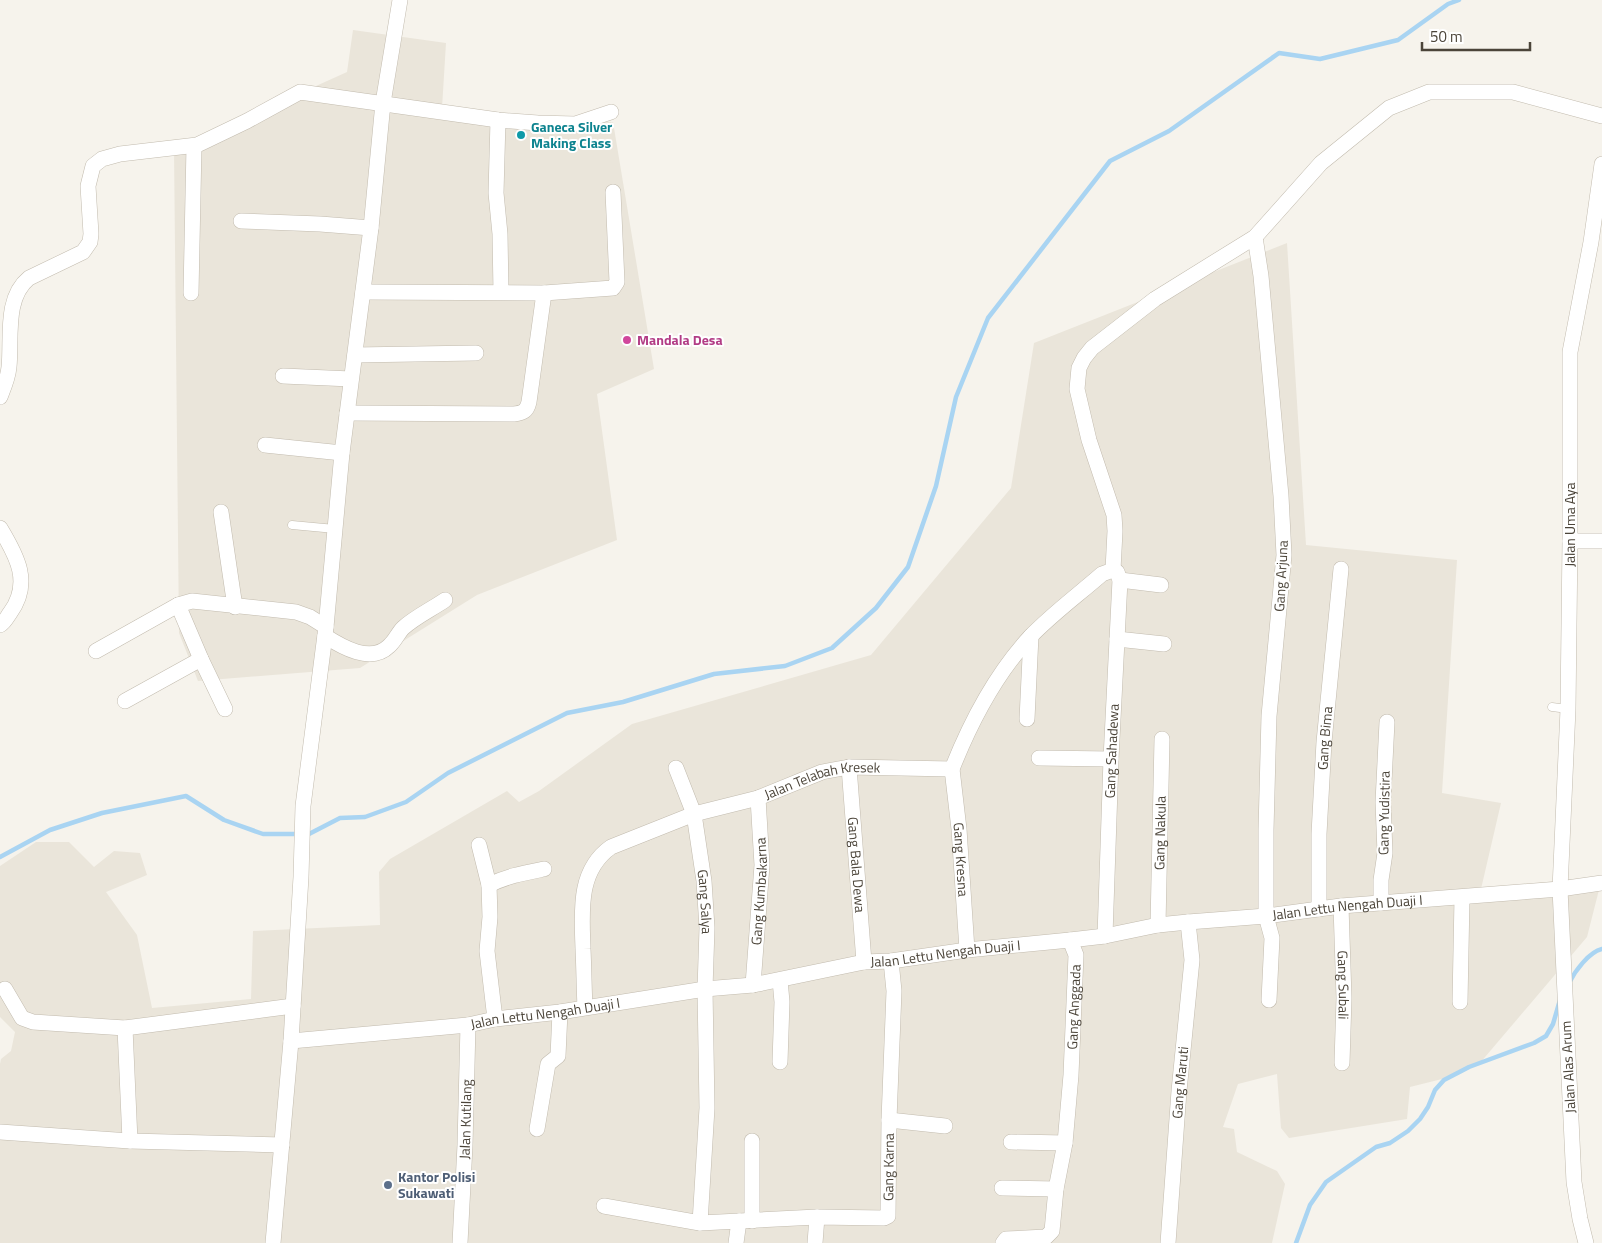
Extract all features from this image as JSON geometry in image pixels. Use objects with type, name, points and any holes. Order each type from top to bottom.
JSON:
[{"type":"street","points":[[273,1243],[291,1040],[301,877],[303,806],[326,632],[342,453],[371,228],[383,103],[400,0]]},
{"type":"street","points":[[0,397],[9,369],[13,303],[21,284],[38,272],[83,252],[90,242],[88,186],[92,166],[102,159],[120,154],[194,146],[247,121],[300,92],[498,120],[538,123],[575,124],[611,112]]},
{"type":"street","name":"Gang Sahadewa","points":[[1105,936],[1111,760],[1118,639],[1115,531],[1114,515],[1088,440],[1077,389],[1079,368],[1084,358],[1092,348],[1155,300],[1255,236],[1321,163],[1389,108],[1429,92],[1513,92],[1602,116]]},
{"type":"street","points":[[498,120],[496,193],[500,234],[501,292]]},
{"type":"street","points":[[192,293],[194,146]]},
{"type":"street","name":"Jalan Uma Aya","points":[[1560,889],[1568,709],[1571,341],[1591,242],[1602,164]]},
{"type":"street","points":[[363,292],[544,293],[608,290],[615,286],[617,282],[613,192]]},
{"type":"street","points":[[241,221],[371,228]]},
{"type":"street","name":"Gang Arjuna","points":[[1255,236],[1261,276],[1281,496],[1284,555],[1269,716],[1266,830],[1266,916],[1272,938],[1269,1000]]},
{"type":"street","points":[[347,413],[514,414],[524,412],[528,408],[544,293]]},
{"type":"street","points":[[355,356],[476,353]]},
{"type":"street","points":[[283,376],[351,379]]},
{"type":"street","points":[[265,445],[342,453]]},
{"type":"street","points":[[221,512],[235,606]]},
{"type":"street","points":[[0,528],[13,549],[21,577],[22,591],[17,603],[0,625]]},
{"type":"street","points":[[1570,541],[1602,540]]},
{"type":"street","name":"Gang Bima","points":[[1319,908],[1319,834],[1324,742],[1341,569]]},
{"type":"street","points":[[952,769],[973,719],[992,686],[1015,654],[1031,636],[1102,574],[1161,584]]},
{"type":"street","points":[[96,651],[178,605],[192,601],[274,608],[296,612],[310,617],[326,632],[354,651],[368,654],[380,652],[388,648],[404,627],[445,600]]},
{"type":"street","points":[[178,605],[200,658],[225,709]]},
{"type":"street","points":[[1027,719],[1031,636]]},
{"type":"street","points":[[1118,639],[1164,644]]},
{"type":"street","points":[[125,701],[200,658]]},
{"type":"street","name":"Gang Yudistira","points":[[1381,903],[1381,880],[1385,853],[1383,802],[1387,722]]},
{"type":"street","name":"Gang Nakula","points":[[1158,925],[1162,739]]},
{"type":"street","points":[[1039,758],[1111,760]]},
{"type":"street","name":"Jalan Telabah Kresek","points":[[585,1007],[582,904],[585,888],[597,860],[611,847],[694,814],[758,798],[822,772],[849,767],[952,769]]},
{"type":"street","name":"Gang Bala Dewa","points":[[849,767],[864,962]]},
{"type":"street","name":"Gang Salya","points":[[676,768],[694,814],[704,881],[707,928],[705,988],[707,1108],[700,1223]]},
{"type":"street","name":"Gang Kresna","points":[[952,769],[959,830],[967,950]]},
{"type":"street","name":"Gang Kumbakarna","points":[[753,985],[762,865],[758,798]]},
{"type":"street","points":[[478,844],[489,885],[490,917],[487,950],[495,1019]]},
{"type":"street","points":[[489,885],[502,878],[544,869]]},
{"type":"street","name":"Jalan Lettu Nengah Duaji I","points":[[291,1040],[468,1025],[495,1019],[560,1012],[705,988],[753,985],[864,962],[890,961],[967,950],[1105,936],[1158,925],[1266,916],[1341,906],[1560,889],[1602,883]]},
{"type":"street","name":"Jalan Alas Arum","points":[[1560,889],[1574,1182],[1586,1243]]},
{"type":"street","points":[[1460,1002],[1462,898]]},
{"type":"street","name":"Gang Subali","points":[[1341,906],[1344,998],[1342,1063]]},
{"type":"street","name":"Gang Maruti","points":[[1168,1243],[1179,1091],[1192,960],[1188,922]]},
{"type":"street","name":"Gang Anggada","points":[[1003,1243],[1006,1239],[1046,1237],[1052,1231],[1056,1189],[1065,1143],[1070,1075],[1076,955],[1070,940]]},
{"type":"street","name":"Gang Karna","points":[[604,1206],[700,1223],[817,1217],[884,1218],[888,1216],[889,1120],[894,992],[890,961]]},
{"type":"street","points":[[780,980],[782,1002],[780,1062]]},
{"type":"street","points":[[5,989],[22,1018],[27,1021],[125,1028],[293,1006]]},
{"type":"street","points":[[537,1130],[548,1064],[558,1056],[560,1012]]},
{"type":"street","name":"Jalan Kutilang","points":[[460,1243],[468,1025]]},
{"type":"street","points":[[125,1028],[130,1140]]},
{"type":"street","points":[[889,1120],[945,1126]]},
{"type":"street","points":[[0,1132],[130,1140],[282,1145]]},
{"type":"street","points":[[736,1243],[745,1221],[752,1141]]},
{"type":"street","points":[[1011,1142],[1065,1143]]},
{"type":"street","points":[[1002,1188],[1056,1189]]},
{"type":"street","points":[[815,1243],[817,1217]]},
{"type":"lane","points":[[292,525],[336,529]]},
{"type":"lane","points":[[1552,707],[1568,709]]},
{"type":"shaded area","points":[[353,30],[446,43],[442,108],[546,121],[613,122],[654,369],[597,394],[617,540],[477,595],[360,668],[198,681],[179,633],[174,150],[347,72]]},
{"type":"shaded area","points":[[1287,243],[1306,545],[1457,560],[1442,793],[1501,803],[1481,889],[1602,876],[1602,878],[1587,937],[1480,1063],[1458,1075],[1410,1087],[1407,1119],[1289,1138],[1281,1128],[1277,1074],[1238,1084],[1223,1127],[1234,1129],[1237,1152],[1277,1171],[1285,1184],[1272,1243],[0,1243],[0,1064],[1,1059],[11,1051],[15,1032],[0,1017],[0,866],[36,842],[69,842],[94,867],[114,851],[140,853],[147,875],[106,892],[137,935],[152,1008],[251,999],[253,931],[380,925],[379,872],[390,859],[507,791],[519,802],[539,791],[632,724],[871,655],[1011,488],[1034,343]]},
{"type":"waterway","points":[[0,857],[50,830],[102,813],[186,796],[224,820],[263,834],[309,834],[340,818],[365,817],[406,802],[448,773],[567,713],[623,702],[714,674],[785,666],[832,648],[876,608],[908,567],[936,486],[956,397],[988,318],[1110,161],[1169,131],[1279,53],[1320,59],[1398,40],[1448,4],[1459,0]]},
{"type":"waterway","points":[[1569,983],[1587,958],[1602,949]]},
{"type":"waterway","points":[[1296,1243],[1310,1205],[1326,1182],[1376,1147],[1390,1143],[1408,1131],[1420,1119],[1428,1107],[1435,1090],[1444,1080],[1469,1067],[1534,1043],[1546,1036],[1553,1024],[1560,1000]]},
{"type":"place","name":"Ganeca Silver Making Class","points":[[521,135]]},
{"type":"place","name":"Mandala Desa","points":[[627,340]]},
{"type":"place","name":"Kantor Polisi Sukawati","points":[[388,1185]]}]
